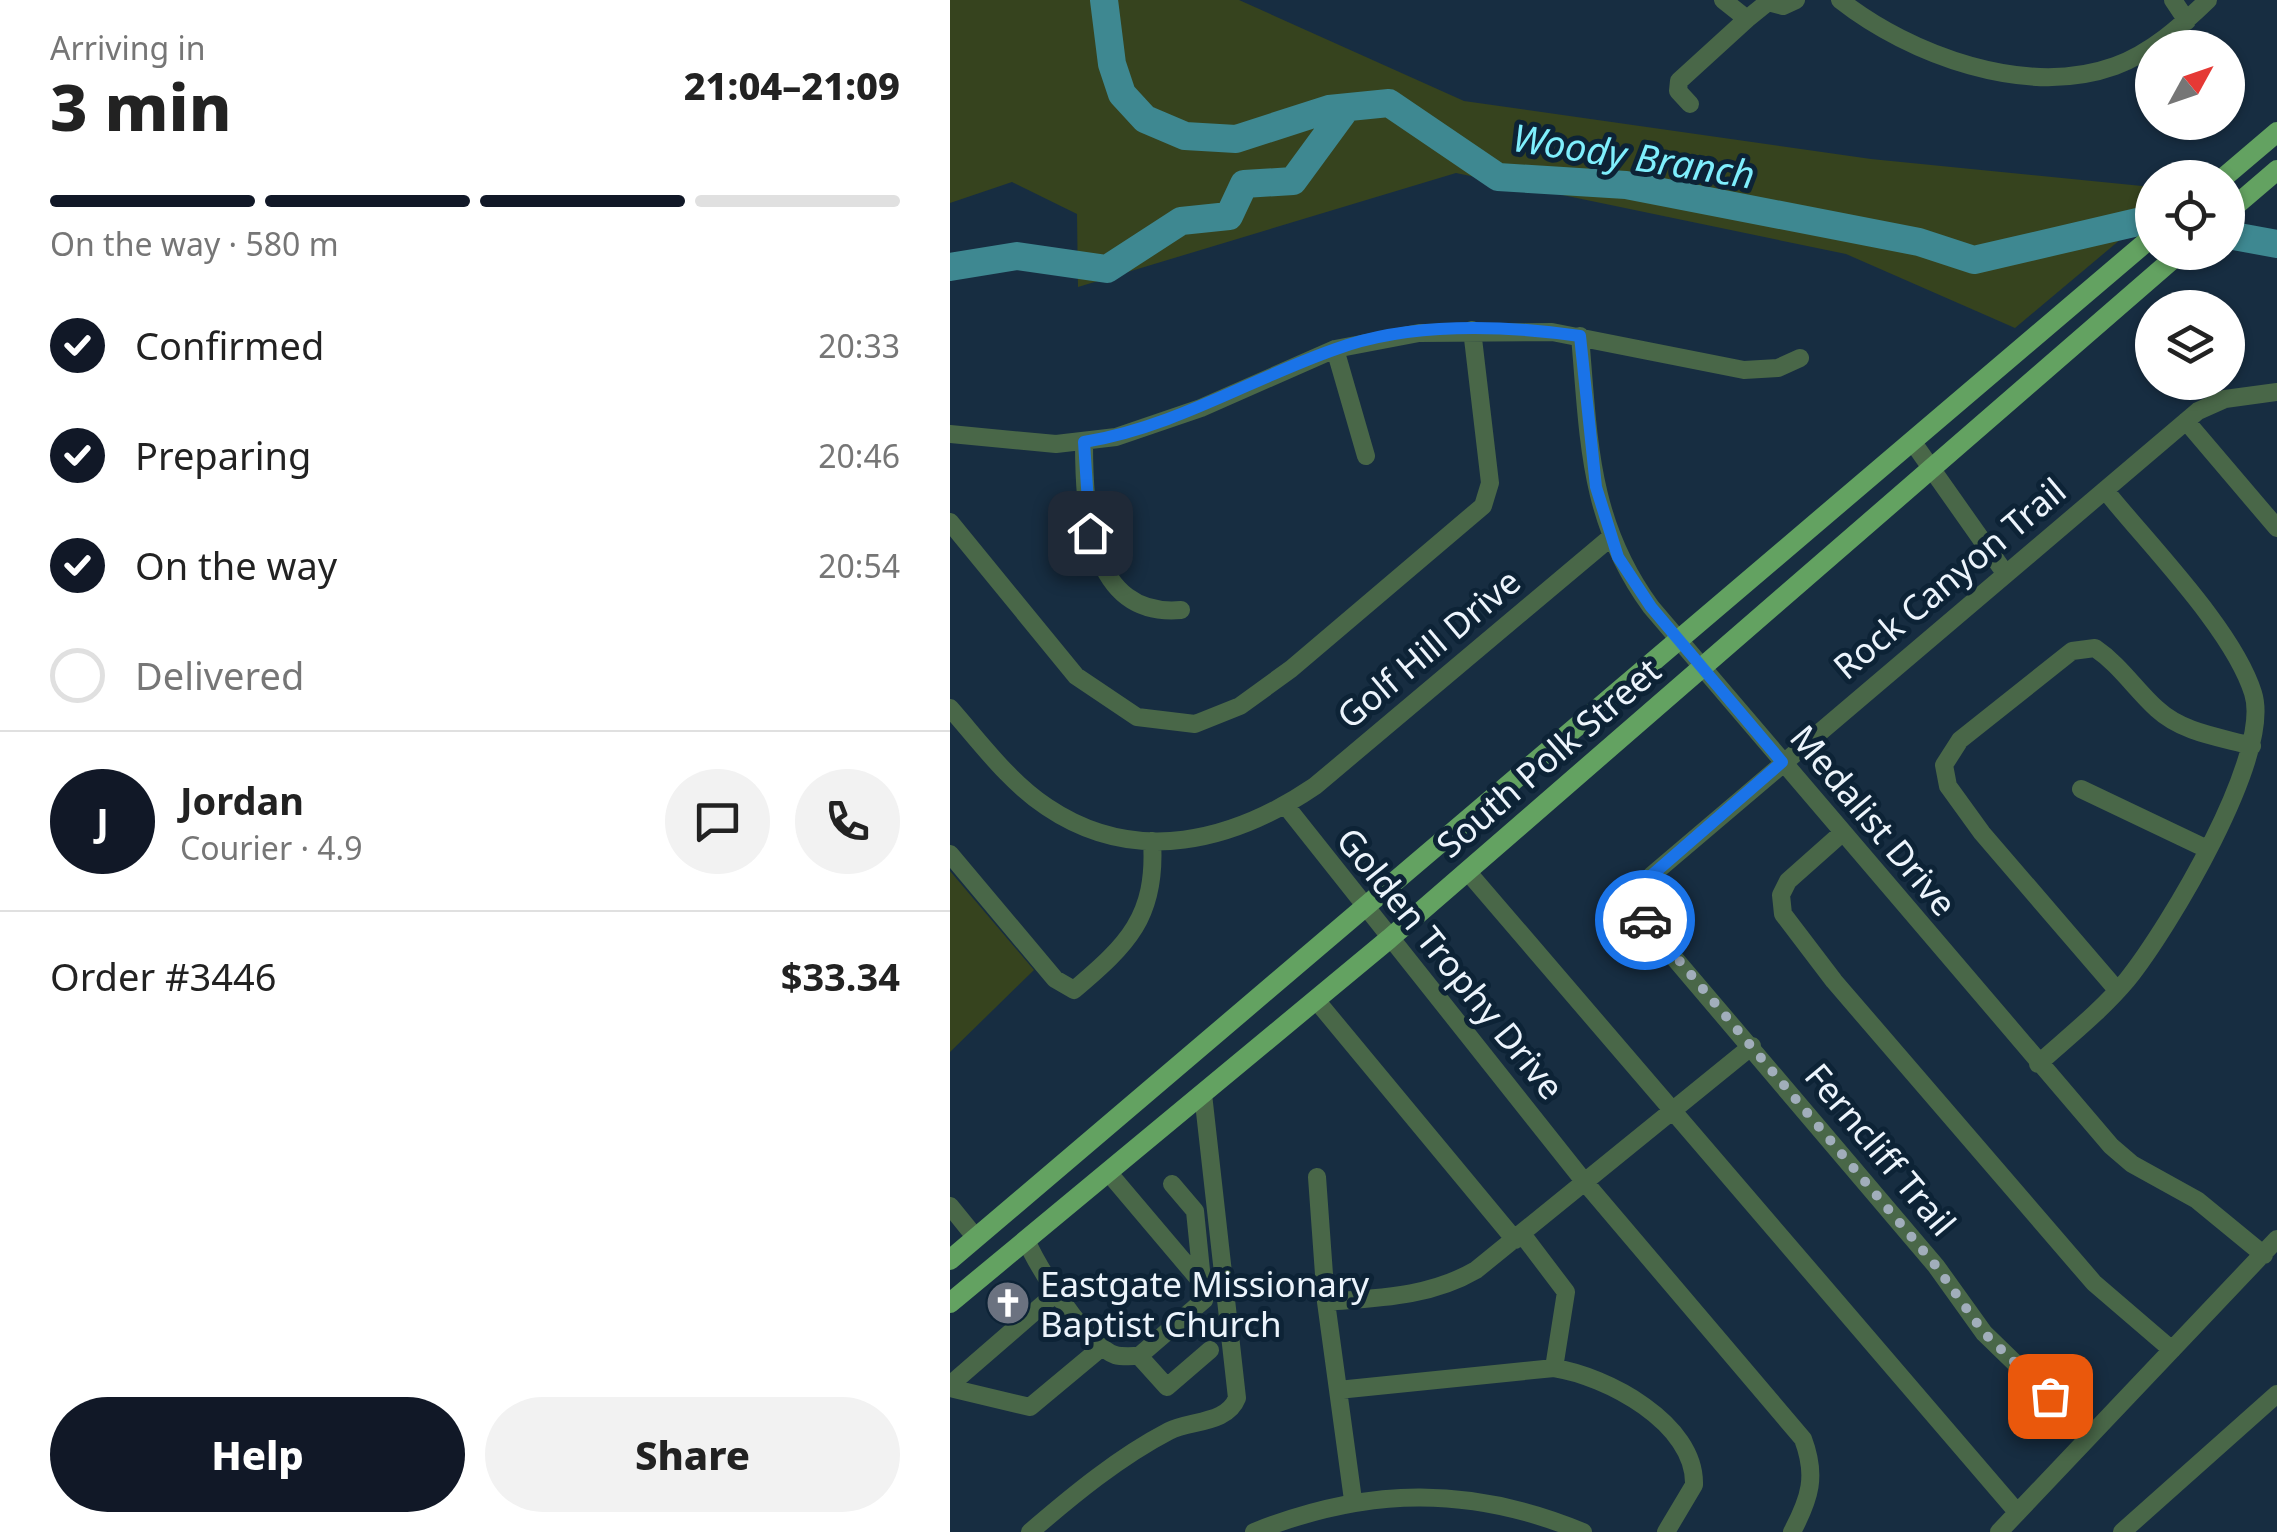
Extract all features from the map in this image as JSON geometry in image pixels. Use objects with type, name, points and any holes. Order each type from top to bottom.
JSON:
[{"type":"main road","points":[[2244,160],[2277,132]]},
{"type":"main road","points":[[2245,197],[2277,170]]},
{"type":"main road","name":"South Polk Street","points":[[960,1245],[1004,1214],[1366,911],[2135,252]]},
{"type":"main road","name":"South Polk Street","points":[[950,1303],[1389,939],[2161,270]]},
{"type":"main road","points":[[1004,1214],[1026,1240]]},
{"type":"main road","points":[[960,1245],[985,1274]]},
{"type":"street","points":[[1723,0],[1748,19]]},
{"type":"street","points":[[1690,104],[1678,91],[1679,81],[1767,1],[1783,6],[1796,0]]},
{"type":"street","points":[[1840,0],[1913,46],[1989,68],[2046,76],[2116,65],[2187,21],[2208,0]]},
{"type":"street","points":[[2173,0],[2187,21]]},
{"type":"street","points":[[950,522],[1076,676],[1138,716],[1195,724],[1240,706],[1291,669],[1483,506],[1490,483],[1472,330]]},
{"type":"street","points":[[950,434],[1003,442],[1084,442],[1159,424],[1336,349],[1405,335],[1472,330],[1580,336],[1744,370],[1778,368],[1800,358]]},
{"type":"street","name":"Medalist Drive","points":[[1580,336],[1596,487],[1610,538],[1633,582],[2110,1146],[2132,1164],[2197,1200],[2264,1255]]},
{"type":"street","points":[[1336,349],[1366,456]]},
{"type":"street","name":"Rock Canyon Trail","points":[[1641,893],[1652,875],[1782,762],[2186,421],[2225,399],[2277,392]]},
{"type":"street","points":[[2186,421],[2277,528]]},
{"type":"street","points":[[1084,442],[1090,533],[1114,586],[1140,606],[1181,610]]},
{"type":"street","points":[[1912,442],[2005,573]]},
{"type":"street","points":[[2038,1064],[2117,990],[2168,924],[2207,849],[2252,746],[2257,708],[2242,667],[2105,490]]},
{"type":"street","name":"Golf Hill Drive","points":[[1286,806],[1610,538]]},
{"type":"street","points":[[2117,990],[1982,833],[1948,786],[1944,764],[1960,740],[2072,651],[2095,648],[2114,661],[2158,710],[2185,728],[2252,746]]},
{"type":"street","points":[[950,708],[998,763],[1047,807],[1091,828],[1152,841],[1215,837],[1286,806]]},
{"type":"street","points":[[2081,789],[2207,849]]},
{"type":"street","name":"Golden Trophy Drive","points":[[1286,806],[1583,1180],[1803,1439],[1812,1463],[1809,1501],[1792,1532]]},
{"type":"street","points":[[1842,833],[1788,881],[1780,895],[1784,914],[1834,980],[2094,1284],[2172,1350]]},
{"type":"street","points":[[950,854],[1055,979],[1074,990],[1123,948],[1141,917],[1151,890],[1152,841]]},
{"type":"street","points":[[1467,871],[2017,1512]]},
{"type":"street","name":"Ferncliff Trail","points":[[1641,893],[1648,927],[1936,1266],[1984,1333],[2050,1396],[2086,1439]]},
{"type":"street","points":[[1316,1000],[1566,1292],[1554,1368]]},
{"type":"street","points":[[1326,1302],[1397,1297],[1446,1285],[1476,1270],[1752,1046]]},
{"type":"street","points":[[1030,1532],[1124,1458],[1167,1432],[1222,1414],[1234,1405],[1238,1392],[1228,1288],[1202,1094]]},
{"type":"street","points":[[1108,1172],[1202,1283]]},
{"type":"street","points":[[1317,1178],[1326,1302],[1354,1500]]},
{"type":"street","points":[[1026,1240],[1043,1278],[1102,1347],[1115,1355],[1140,1356],[1204,1300],[1194,1211],[1172,1184]]},
{"type":"street","points":[[950,1206],[960,1245]]},
{"type":"street","points":[[1999,1532],[2277,1239]]},
{"type":"street","points":[[950,1387],[1056,1293]]},
{"type":"street","points":[[950,1387],[1030,1407],[1102,1347]]},
{"type":"street","points":[[1140,1356],[1167,1388],[1210,1350]]},
{"type":"street","points":[[1338,1390],[1554,1368],[1582,1376],[1650,1410],[1680,1439],[1694,1471],[1694,1484],[1666,1532]]},
{"type":"street","points":[[2122,1532],[2277,1394]]},
{"type":"street","points":[[1254,1532],[1354,1500],[1470,1499],[1583,1532]]},
{"type":"green space","points":[[950,0],[1239,0],[1464,101],[1871,159],[2135,185],[2135,227],[2015,328],[1846,254],[1456,173],[1078,287],[1077,214],[1012,182],[950,203]]},
{"type":"green space","points":[[950,871],[1034,970],[950,1052]]},
{"type":"waterway","name":"Woody Branch","points":[[1104,0],[1112,64],[1122,94],[1145,119],[1185,136],[1236,139],[1329,109],[1389,103],[1498,177],[1626,185],[1919,242],[1974,260],[2135,223]]},
{"type":"waterway","name":"Woody Branch","points":[[950,267],[1017,256],[1107,269],[1181,221],[1229,216],[1244,184],[1293,181],[1345,110]]},
{"type":"waterway","name":"Woody Branch","points":[[2245,238],[2277,244]]},
{"type":"way so far","points":[[1645,920],[1936,1266],[1984,1333],[2050,1396]]},
{"type":"place","name":"Eastgate Missionary Baptist Church","points":[[1008,1303]]},
{"type":"route","points":[[1090,533],[1084,442],[1159,424],[1360,342],[1419,333],[1487,330],[1580,336],[1596,487],[1618,557],[1651,607],[1782,762],[1645,883],[1641,905],[1645,920]]}]
